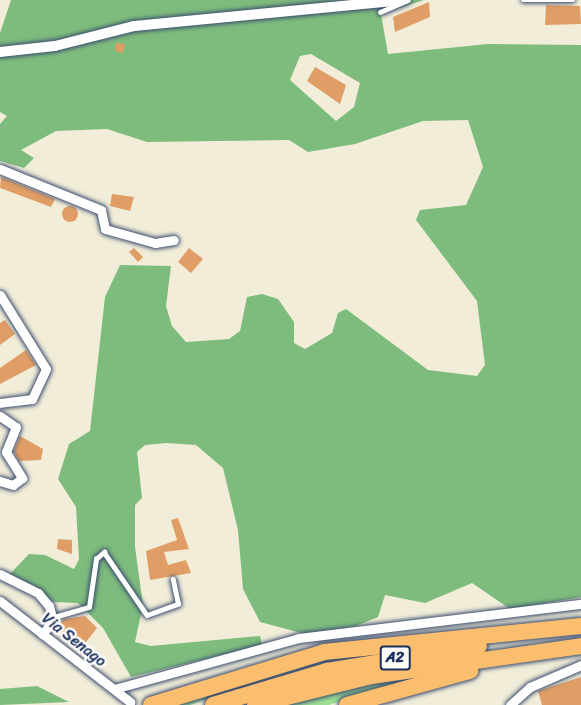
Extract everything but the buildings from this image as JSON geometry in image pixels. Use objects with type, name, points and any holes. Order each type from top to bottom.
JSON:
[{"type":"highway","points":[[151,705],[324,652],[581,626]]},
{"type":"highway","name":"A2","points":[[213,705],[348,666],[581,633]]},
{"type":"highway","name":"A2","points":[[255,705],[371,676],[581,646]]},
{"type":"highway","points":[[347,705],[467,672],[581,653]]},
{"type":"street","points":[[0,52],[55,46],[134,26],[402,0]]},
{"type":"street","points":[[0,169],[101,210],[105,229],[155,243],[174,240]]},
{"type":"street","points":[[0,295],[46,369],[32,399],[0,403]]},
{"type":"street","points":[[0,416],[16,427],[6,452],[22,478],[13,485],[0,481]]},
{"type":"street","points":[[0,574],[44,598],[54,617],[42,634]]},
{"type":"street","name":"Via Senago","points":[[0,601],[130,702]]},
{"type":"street","points":[[114,689],[299,638],[581,604]]},
{"type":"street","points":[[510,705],[530,687],[581,665]]},
{"type":"lane","points":[[380,12],[408,0]]},
{"type":"lane","points":[[523,0],[573,0]]},
{"type":"lane","points":[[54,617],[89,607],[96,559],[104,552],[147,615],[175,608],[179,600],[173,580]]},
{"type":"green space","points":[[11,0],[424,0],[381,14],[388,54],[488,44],[581,45],[581,597],[510,609],[472,583],[425,603],[385,595],[378,617],[356,626],[305,634],[260,622],[243,589],[238,530],[223,468],[196,445],[167,443],[145,445],[137,452],[142,498],[135,505],[135,547],[143,605],[135,642],[151,646],[260,636],[262,645],[131,677],[103,628],[78,603],[54,602],[9,575],[29,554],[45,555],[74,569],[79,559],[76,507],[58,479],[69,444],[90,431],[105,297],[120,265],[171,266],[166,306],[172,326],[186,342],[229,339],[240,331],[247,297],[262,294],[278,299],[294,322],[294,343],[305,349],[332,333],[338,313],[346,309],[428,370],[477,376],[485,365],[477,301],[416,220],[420,210],[466,205],[483,167],[468,120],[423,121],[355,144],[308,152],[289,140],[147,142],[107,129],[56,131],[21,150],[34,158],[24,168],[0,161],[0,124],[7,116],[0,112],[0,33]],"holes":[[[311,54],[360,83],[354,107],[336,121],[290,80],[300,56]]]},
{"type":"green space","points":[[380,651],[290,672],[190,705],[165,705],[311,660]]},
{"type":"green space","points":[[417,677],[329,705],[284,705],[355,687]]},
{"type":"green space","points":[[37,686],[69,702],[0,705],[0,689]]}]
